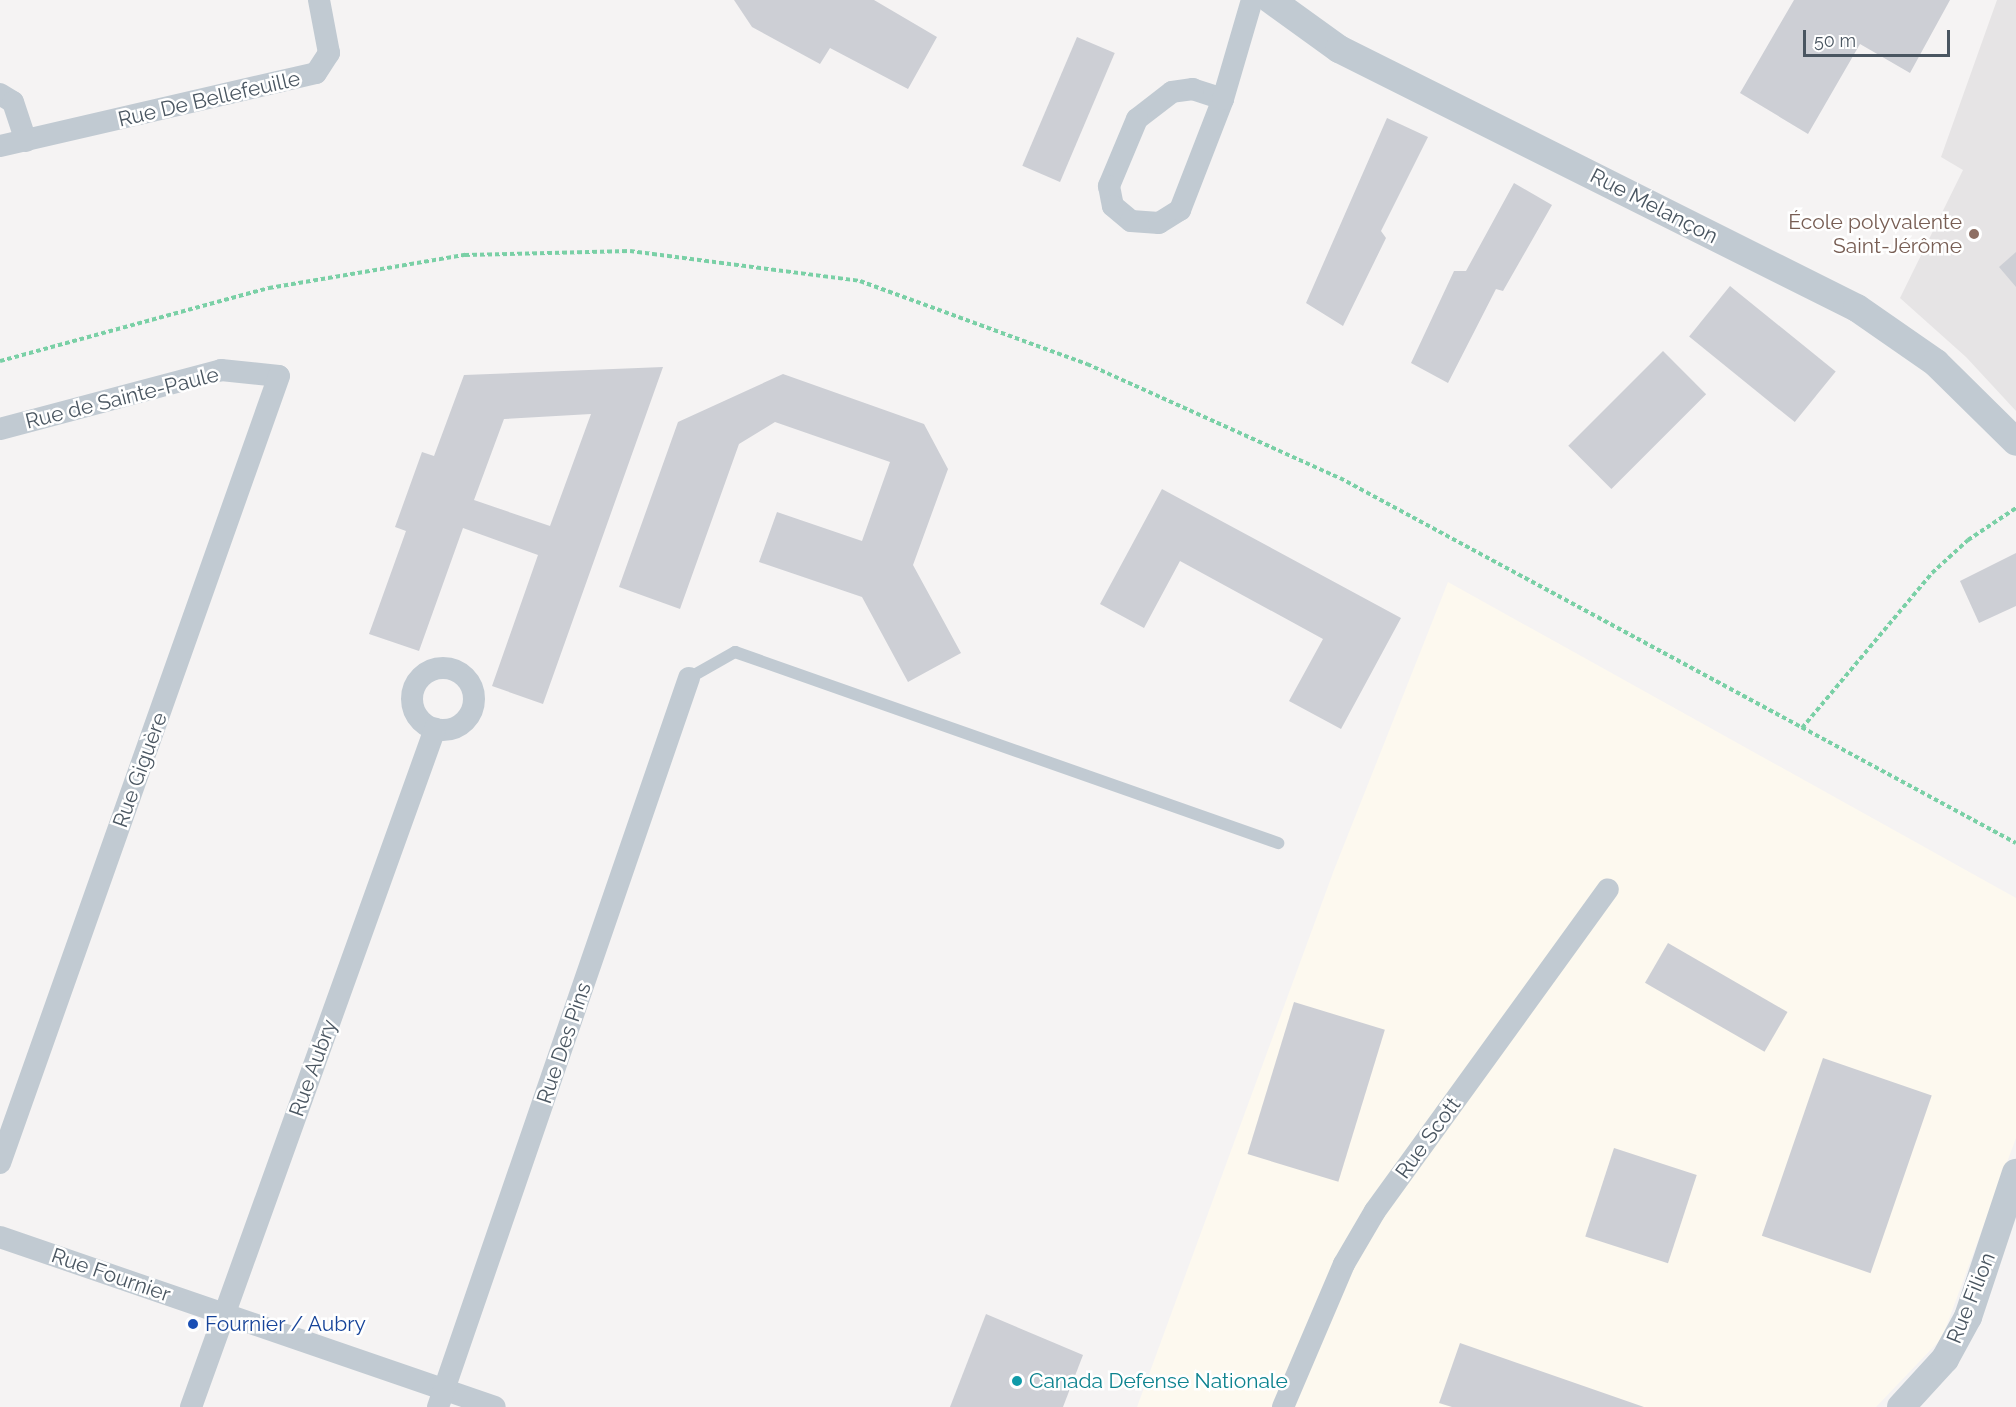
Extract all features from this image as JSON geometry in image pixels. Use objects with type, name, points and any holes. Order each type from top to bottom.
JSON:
[{"type":"street","name":"Rue De Bellefeuille","points":[[0,146],[316,73],[329,52],[318,0]]},
{"type":"street","points":[[1223,99],[1193,90],[1172,92],[1137,119],[1109,186],[1113,206],[1131,221],[1159,223],[1180,210],[1223,99],[1252,0]]},
{"type":"street","name":"Rue Melançon","points":[[1271,0],[1339,49],[1857,308],[1936,363],[2016,442]]},
{"type":"street","points":[[0,94],[13,102],[26,141]]},
{"type":"street","name":"Rue de Sainte-Paule","points":[[0,429],[221,370],[279,376]]},
{"type":"street","name":"Rue Giguère","points":[[0,1163],[279,376]]},
{"type":"street","name":"Rue Des Pins","points":[[441,1398],[689,678]]},
{"type":"street","name":"Rue Aubry","points":[[191,1407],[435,729]]},
{"type":"street","name":"Rue Scott","points":[[1283,1407],[1344,1264],[1375,1211],[1608,889]]},
{"type":"street","name":"Rue Filion","points":[[1900,1407],[1945,1359],[1968,1317],[2016,1173]]},
{"type":"street","name":"Rue Fournier","points":[[0,1237],[225,1314],[441,1398],[495,1407]]},
{"type":"lane","points":[[689,678],[735,652],[1278,843]]},
{"type":"path","points":[[0,361],[268,288],[465,255],[630,251],[860,281],[1087,364],[1340,478],[2016,843]]},
{"type":"path","points":[[1802,728],[1932,573],[1968,540],[2016,508]]},
{"type":"shaded area","name":"École polyvalente Saint-Jérôme","points":[[1997,0],[2016,0],[2016,411],[1966,357],[1900,298],[1963,170],[1941,157]]},
{"type":"shaded area","points":[[1448,582],[2016,898],[2016,1138],[1942,1338],[1876,1407],[1137,1407],[1334,870]]},
{"type":"building","points":[[734,0],[874,0],[937,37],[908,89],[830,48],[820,64],[752,27]]},
{"type":"building","points":[[1794,0],[1950,0],[1910,73],[1860,44],[1808,134],[1740,93]]},
{"type":"building","points":[[1077,37],[1115,53],[1060,182],[1022,166]]},
{"type":"building","points":[[1387,118],[1428,137],[1381,231],[1386,238],[1343,326],[1306,303]]},
{"type":"building","points":[[1514,183],[1552,205],[1503,291],[1496,289],[1448,383],[1411,363],[1454,271],[1466,271]]},
{"type":"building","points":[[2016,252],[2016,287],[1999,267]]},
{"type":"building","points":[[1730,286],[1836,372],[1795,422],[1689,337]]},
{"type":"building","points":[[1663,351],[1706,394],[1611,489],[1568,446]]},
{"type":"building","points":[[663,367],[543,704],[492,686],[538,555],[463,528],[419,651],[369,634],[406,531],[395,527],[422,452],[434,456],[464,375]],"holes":[[[591,414],[550,526],[474,500],[504,419]]]},
{"type":"building","points":[[783,374],[924,424],[948,469],[913,565],[961,653],[908,682],[862,597],[759,562],[777,512],[862,541],[890,462],[775,422],[739,444],[680,609],[619,587],[678,422]]},
{"type":"building","points":[[1162,489],[1401,618],[1341,729],[1289,701],[1323,639],[1180,561],[1144,628],[1100,604]]},
{"type":"building","points":[[2016,553],[2016,606],[1979,623],[1960,581]]},
{"type":"building","points":[[1668,943],[1788,1012],[1765,1052],[1645,983]]},
{"type":"building","points":[[1294,1002],[1385,1030],[1338,1182],[1248,1154]]},
{"type":"building","points":[[1823,1058],[1932,1095],[1871,1273],[1762,1236]]},
{"type":"building","points":[[1614,1148],[1697,1175],[1668,1263],[1585,1236]]},
{"type":"building","name":"Canada Defense Nationale","points":[[986,1314],[1083,1355],[1063,1407],[950,1407]]},
{"type":"building","points":[[1460,1343],[1644,1407],[1452,1407],[1439,1403]]},
{"type":"place","name":"École polyvalente Saint-Jérôme","points":[[1974,234]]},
{"type":"place","name":"Fournier / Aubry","points":[[193,1324]]},
{"type":"place","name":"Canada Defense Nationale","points":[[1017,1381]]}]
